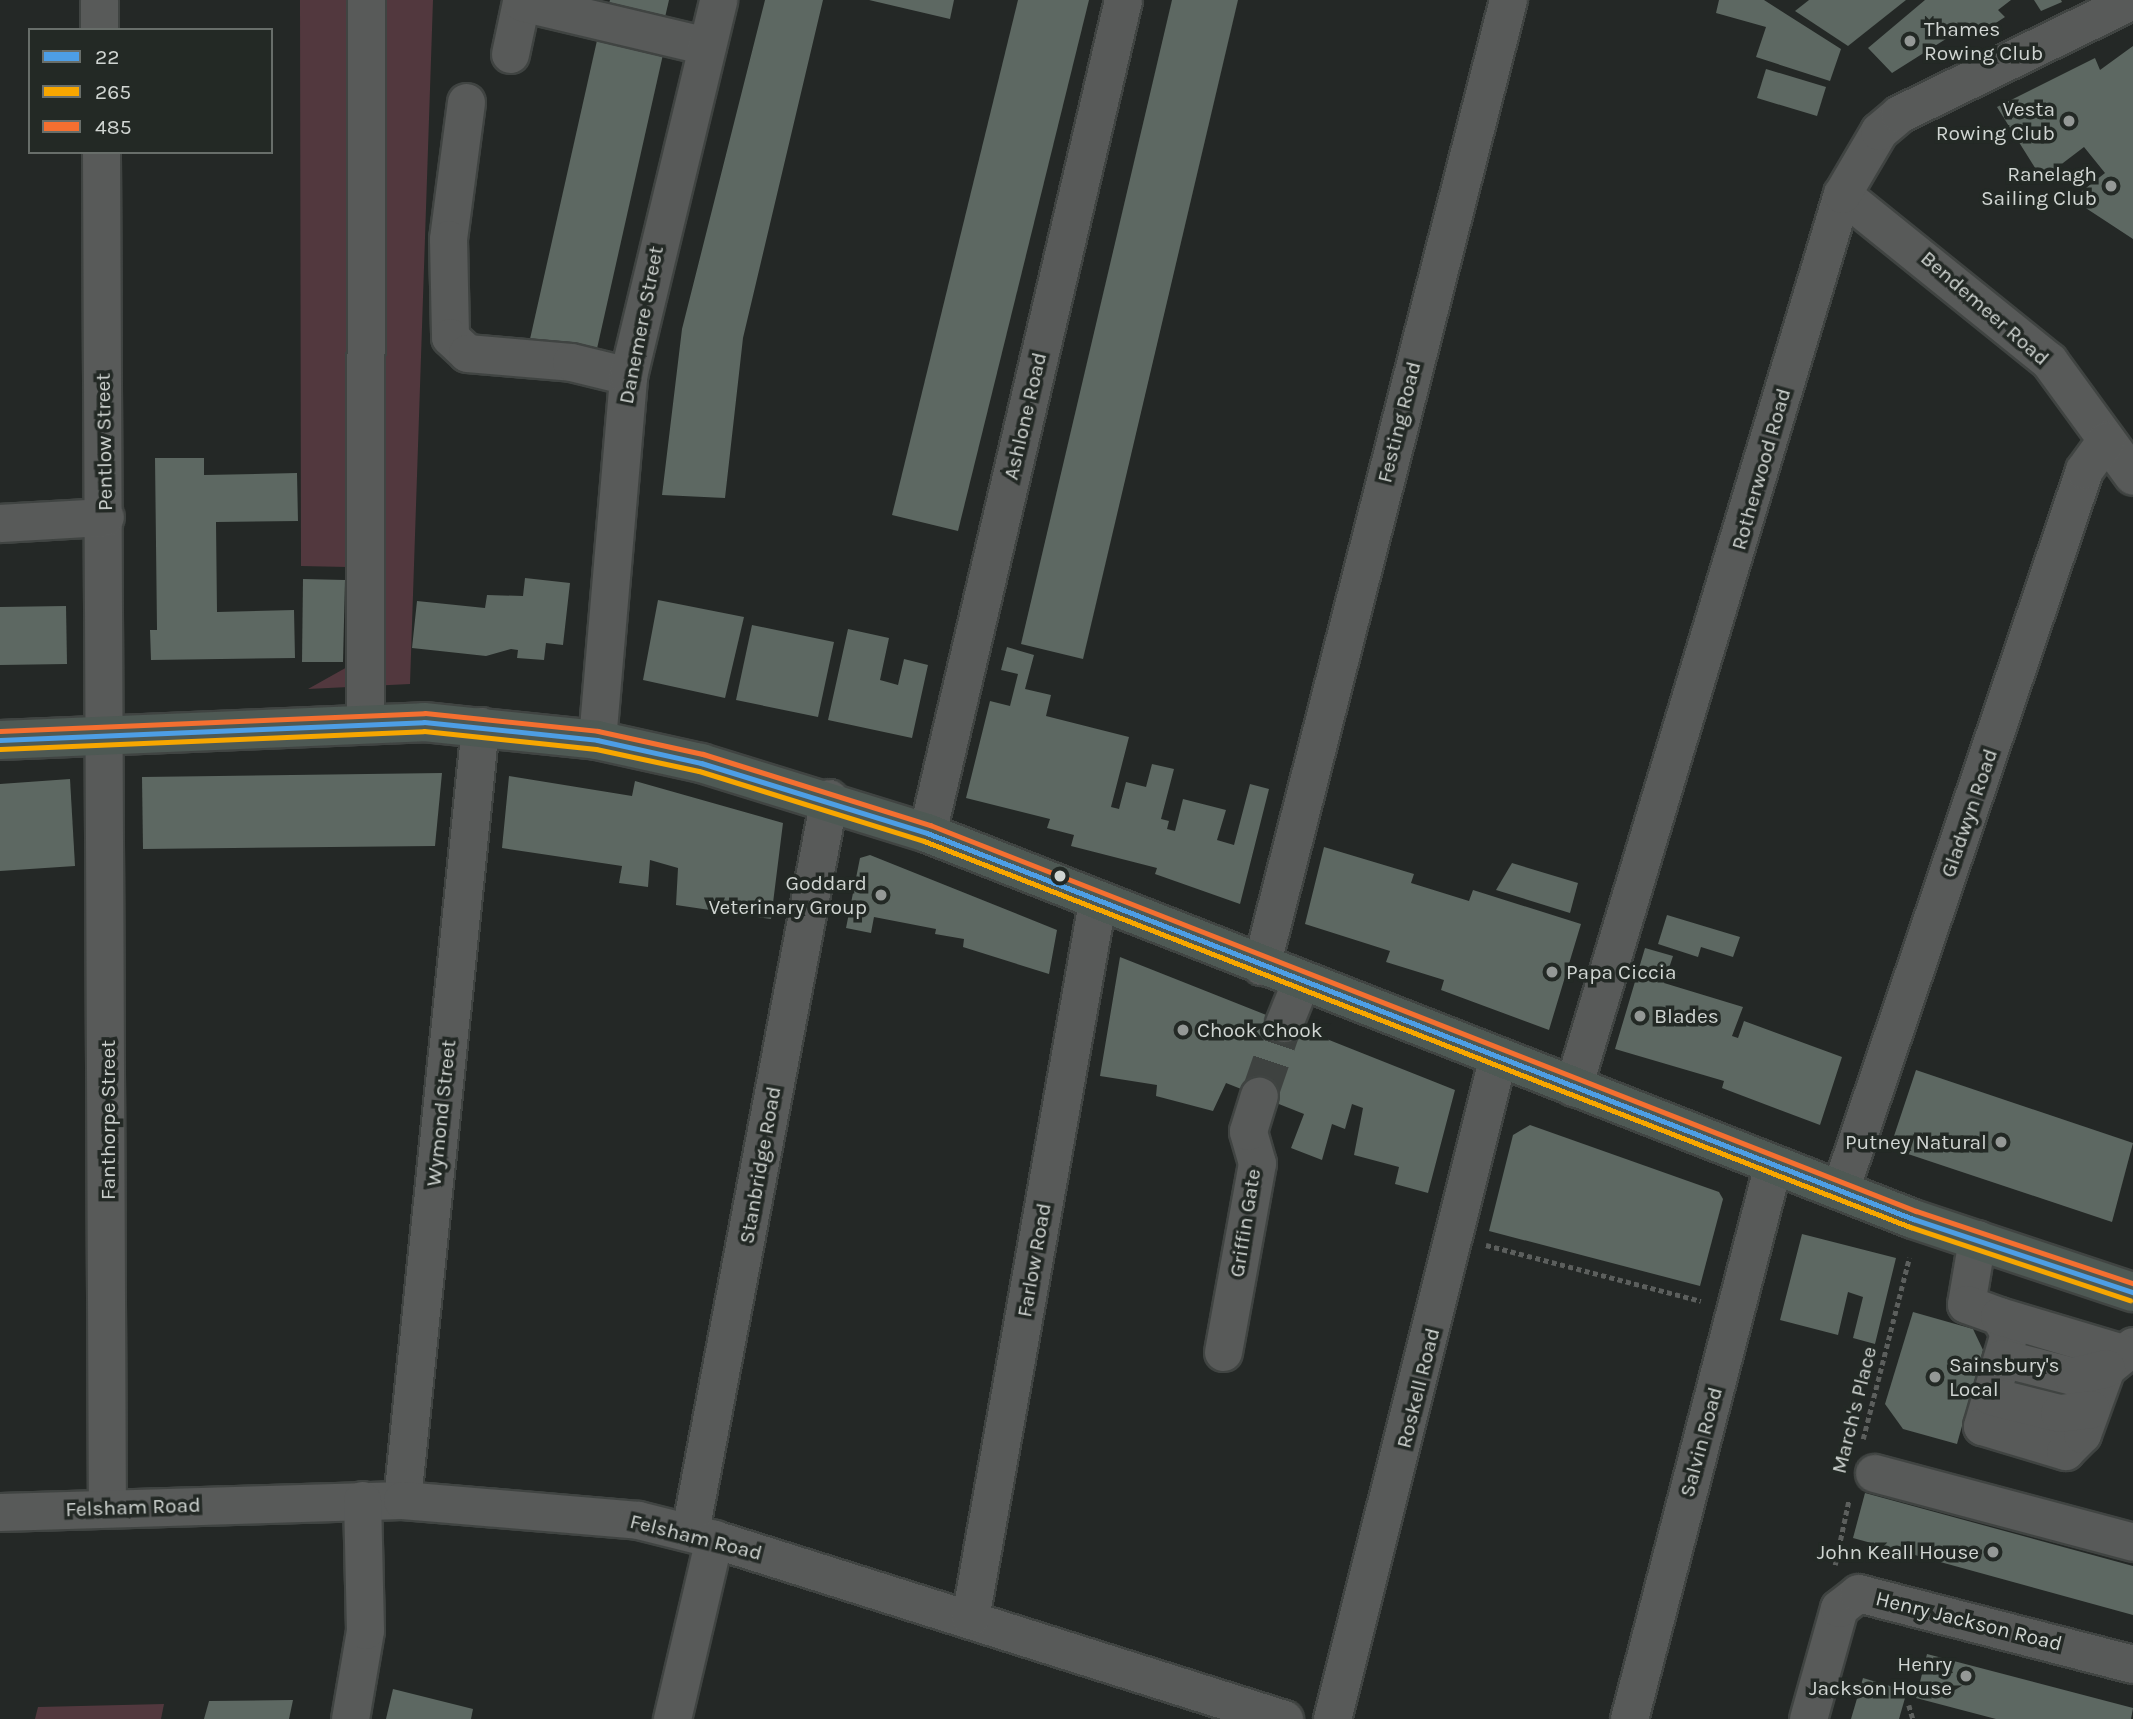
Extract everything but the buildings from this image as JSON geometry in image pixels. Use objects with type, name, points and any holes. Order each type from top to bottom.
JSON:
[{"type":"main road","points":[[0,740],[107,731],[365,723],[481,726],[597,740],[830,798],[927,832],[1097,902],[1840,1190],[2133,1292]]},
{"type":"street","points":[[99,0],[99,28]]},
{"type":"street","points":[[365,723],[366,0]]},
{"type":"street","name":"Danemere Street","points":[[597,740],[628,376],[718,0]]},
{"type":"street","name":"Ashlone Road","points":[[927,832],[1123,0]]},
{"type":"street","name":"Festing Road","points":[[1261,966],[1508,0]]},
{"type":"street","name":"Rotherwood Road","points":[[1573,1087],[1842,194],[1879,131],[1899,114],[2133,0]]},
{"type":"street","points":[[510,54],[521,2],[707,46]]},
{"type":"street","points":[[466,102],[448,239],[450,337],[467,353],[570,362],[628,376]]},
{"type":"street","name":"Pentlow Street","points":[[101,154],[107,731]]},
{"type":"street","name":"Bendemeer Road","points":[[1842,194],[2049,361],[2133,476]]},
{"type":"street","name":"Gladwyn Road","points":[[1840,1190],[2084,470],[2106,440]]},
{"type":"street","points":[[0,523],[105,517]]},
{"type":"street","name":"Wymond Street","points":[[402,1500],[481,726]]},
{"type":"street","name":"Fanthorpe Street","points":[[107,731],[107,1508]]},
{"type":"street","name":"Stanbridge Road","points":[[671,1719],[830,798]]},
{"type":"street","name":"Farlow Road","points":[[970,1618],[1097,902]]},
{"type":"street","points":[[1284,1023],[1301,981]]},
{"type":"street","name":"Roskell Road","points":[[1332,1719],[1455,1237],[1498,1056]]},
{"type":"street","name":"Griffin Gate","points":[[1223,1352],[1257,1163],[1248,1131],[1259,1096]]},
{"type":"street","name":"Salvin Road","points":[[1629,1719],[1773,1164]]},
{"type":"street","points":[[1977,1239],[1966,1304],[2121,1356]]},
{"type":"street","points":[[1998,1316],[2010,1333],[1982,1426],[2065,1451],[2082,1434],[2091,1409],[2121,1356]]},
{"type":"street","points":[[2002,1358],[2072,1376],[2121,1356]]},
{"type":"street","points":[[1862,1473],[2133,1542]]},
{"type":"street","points":[[350,1719],[365,1630],[362,1500]]},
{"type":"street","name":"Felsham Road","points":[[0,1512],[402,1500],[543,1510],[702,1535],[970,1618],[1265,1715]]},
{"type":"street","name":"Henry Jackson Road","points":[[1808,1719],[1839,1608],[1858,1593],[2133,1664]]},
{"type":"path","points":[[1455,1237],[1736,1310]]},
{"type":"path","name":"March's Place","points":[[1836,1581],[1834,1558],[1862,1473],[1911,1248]]},
{"type":"path","points":[[1909,1705],[1913,1719]]},
{"type":"shaded area","points":[[300,0],[433,0],[410,684],[308,689],[349,666],[347,567],[301,566]]},
{"type":"shaded area","points":[[164,1704],[161,1719],[35,1719],[38,1707]]},
{"type":"tunnel","points":[[1259,1096],[1284,1023]]},
{"type":"transit line","name":"485","points":[[0,731],[425,713],[598,731],[703,754],[930,825],[1916,1211],[2133,1283]]},
{"type":"transit line","name":"22","points":[[0,740],[424,722],[597,740],[701,763],[927,833],[1913,1219],[2133,1292]]},
{"type":"transit line","name":"265","points":[[0,749],[424,731],[596,749],[699,771],[924,841],[1910,1227],[2130,1300]]},
{"type":"place","name":"Thames Rowing Club","points":[[1910,41]]},
{"type":"place","name":"Vesta Rowing Club","points":[[2069,121]]},
{"type":"place","name":"Ranelagh Sailing Club","points":[[2111,186]]},
{"type":"place","name":"Goddard Veterinary Group","points":[[881,895]]},
{"type":"place","name":"Papa Ciccia","points":[[1552,972]]},
{"type":"place","name":"Blades","points":[[1640,1016]]},
{"type":"place","name":"Chook Chook","points":[[1183,1030]]},
{"type":"place","name":"Putney Natural","points":[[2001,1142]]},
{"type":"place","name":"Sainsbury's Local","points":[[1935,1377]]},
{"type":"place","name":"John Keall House","points":[[1993,1552]]},
{"type":"place","name":"Henry Jackson House","points":[[1966,1676]]}]
